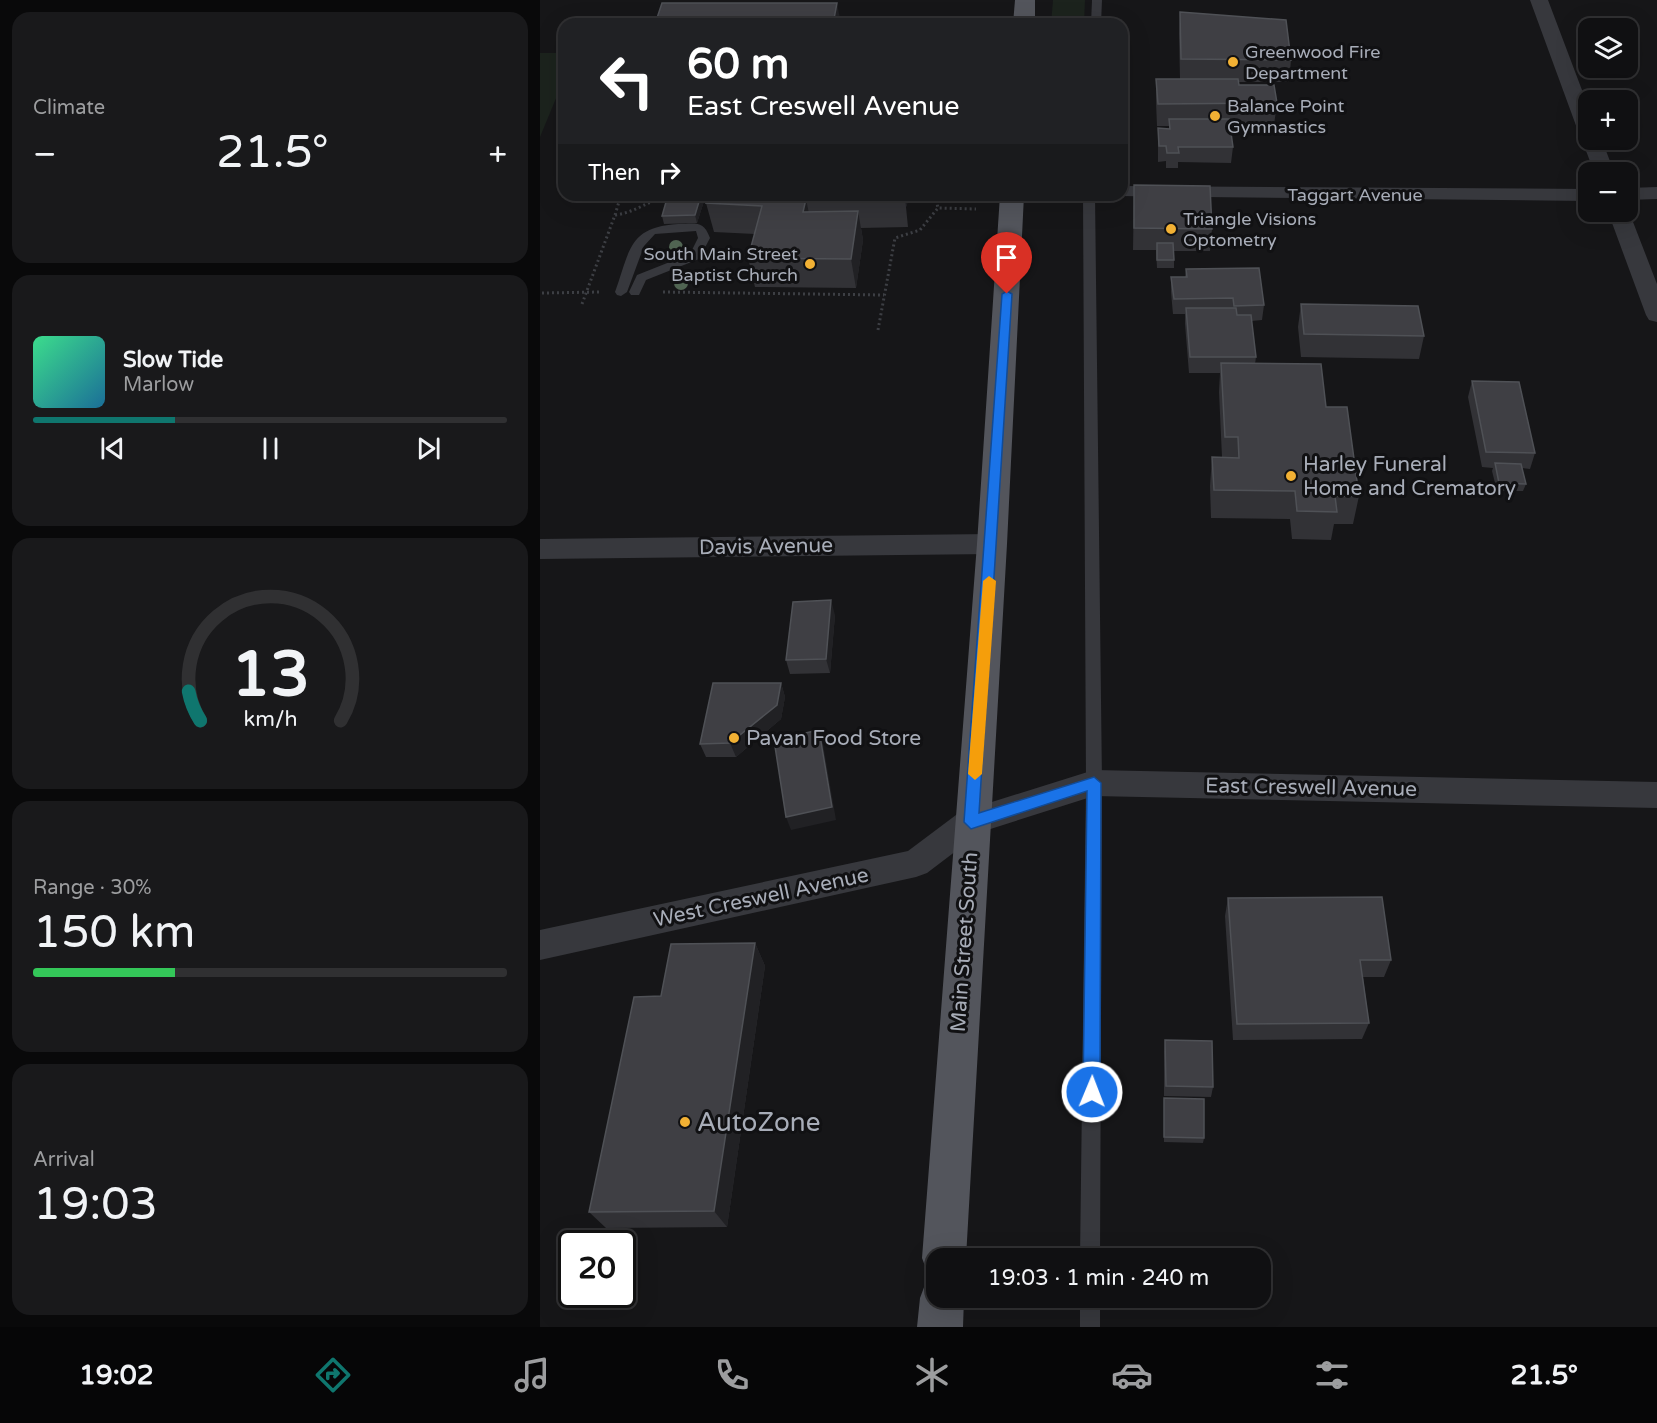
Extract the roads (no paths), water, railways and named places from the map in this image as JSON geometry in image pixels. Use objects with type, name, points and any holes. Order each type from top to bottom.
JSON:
[{"type":"main road","points":[[1024,18],[1026,0]]},
{"type":"main road","name":"Main Street South","points":[[945,1248],[971,822],[992,544],[1012,201]]},
{"type":"main road","points":[[940,1327],[941,1308]]},
{"type":"street","points":[[1539,0],[1578,104]]},
{"type":"street","name":"Taggart Avenue","points":[[1128,192],[1578,195]]},
{"type":"street","points":[[1638,194],[1657,193]]},
{"type":"street","points":[[1622,222],[1657,315]]},
{"type":"street","name":"Davis Avenue","points":[[540,549],[992,544]]},
{"type":"street","name":"East Creswell Avenue","points":[[971,822],[1094,783],[1657,795]]},
{"type":"street","name":"West Creswell Avenue","points":[[540,945],[916,863],[971,822]]},
{"type":"lane","points":[[1096,18],[1097,0]]},
{"type":"lane","points":[[1089,201],[1094,783],[1090,1248]]},
{"type":"lane","points":[[621,292],[643,234],[654,228],[669,226],[700,228],[704,238],[695,256],[641,278],[635,292]]},
{"type":"lane","points":[[1090,1308],[1090,1327]]},
{"type":"place","name":"Greenwood Fire Department","points":[[1233,62]]},
{"type":"place","name":"Balance Point Gymnastics","points":[[1215,116]]},
{"type":"place","name":"Triangle Visions Optometry","points":[[1171,229]]},
{"type":"place","name":"South Main Street Baptist Church","points":[[810,264]]},
{"type":"place","name":"Harley Funeral Home and Crematory","points":[[1291,476]]},
{"type":"place","name":"Pavan Food Store","points":[[734,738]]},
{"type":"place","name":"AutoZone","points":[[685,1122]]}]
